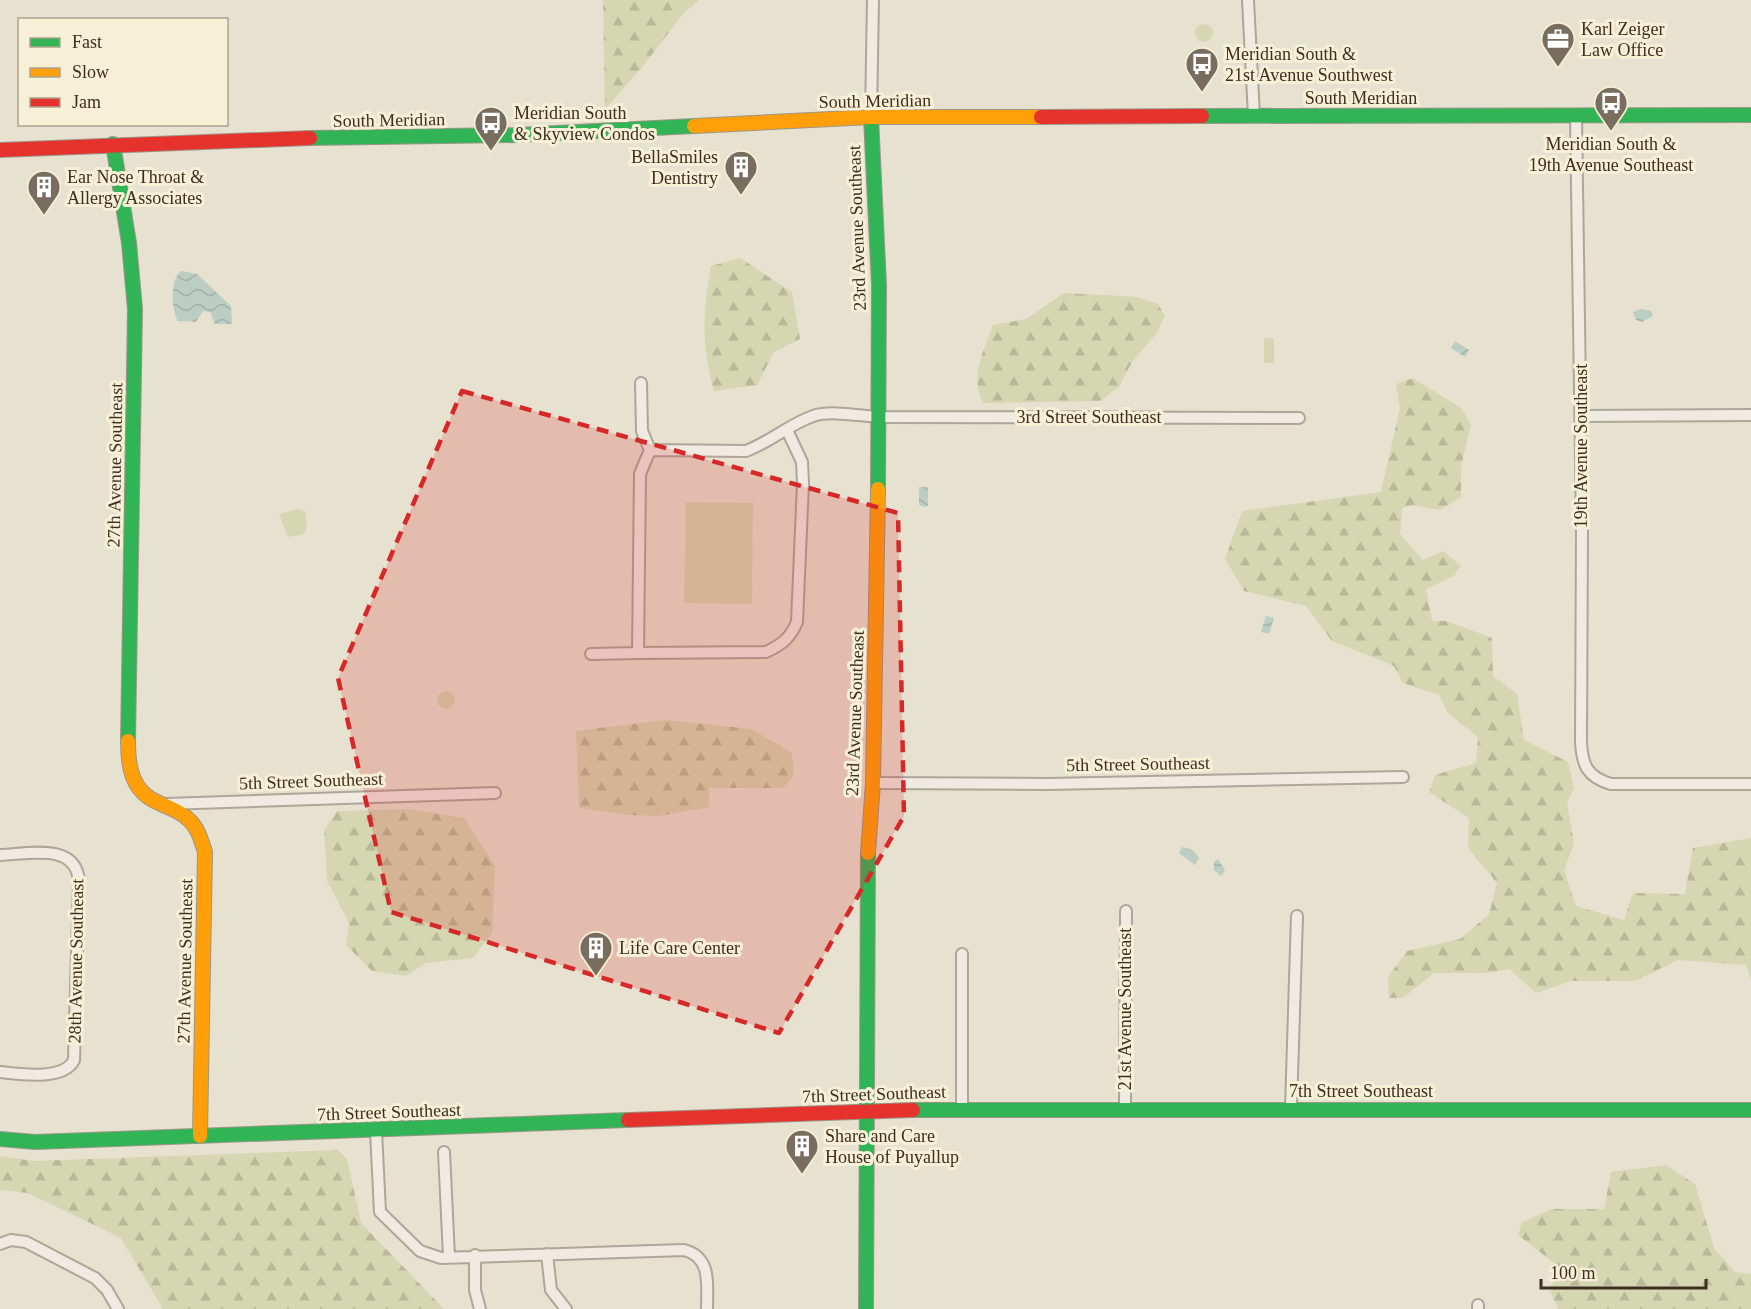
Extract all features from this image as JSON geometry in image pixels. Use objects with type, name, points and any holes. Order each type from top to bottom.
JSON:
[{"type":"street","points":[[871,117],[873,0]]},
{"type":"street","points":[[1248,0],[1254,116]]},
{"type":"street","name":"South Meridian","points":[[0,150],[113,144],[517,135],[871,117],[1751,115]]},
{"type":"street","name":"19th Avenue Southeast","points":[[1576,116],[1581,416],[1581,741],[1584,767],[1599,780],[1623,785],[1751,784]]},
{"type":"street","name":"23rd Avenue Southeast","points":[[866,1309],[866,887],[873,783],[879,417],[879,285],[871,117]]},
{"type":"street","name":"27th Avenue Southeast","points":[[113,144],[129,243],[135,309],[128,762],[134,787]]},
{"type":"street","points":[[638,653],[640,474],[650,450],[642,431],[641,383]]},
{"type":"street","name":"3rd Street Southeast","points":[[650,450],[746,451],[816,415],[1299,418]]},
{"type":"street","points":[[1581,416],[1751,415]]},
{"type":"street","points":[[591,654],[766,652],[781,645],[790,637],[798,622],[803,483],[802,462],[787,430]]},
{"type":"street","name":"5th Street Southeast","points":[[873,783],[1048,784],[1403,777]]},
{"type":"street","name":"5th Street Southeast","points":[[134,787],[152,801],[165,804],[495,793]]},
{"type":"street","name":"27th Avenue Southeast","points":[[165,804],[179,810],[196,826],[202,836],[205,852],[200,1136]]},
{"type":"street","name":"28th Avenue Southeast","points":[[0,855],[49,853],[69,858],[76,866],[79,880],[75,1052],[71,1066],[58,1072],[0,1072]]},
{"type":"street","name":"21st Avenue Southeast","points":[[1125,1107],[1126,911]]},
{"type":"street","points":[[1291,1108],[1297,916]]},
{"type":"street","points":[[962,954],[962,1108]]},
{"type":"street","name":"7th Street Southeast","points":[[0,1139],[35,1142],[962,1108],[1751,1110]]},
{"type":"street","points":[[376,1131],[380,1212],[420,1251],[441,1258],[475,1255],[684,1250],[696,1253],[705,1264],[707,1309]]},
{"type":"street","points":[[444,1152],[449,1257]]},
{"type":"street","points":[[3,1243],[26,1242],[95,1278],[107,1290],[118,1309]]},
{"type":"street","points":[[547,1254],[551,1290],[566,1309]]},
{"type":"street","points":[[475,1255],[475,1290],[480,1309]]},
{"type":"highlighted area","points":[[462,391],[898,513],[904,816],[779,1033],[391,912],[338,678]]},
{"type":"green space","points":[[603,0],[699,0],[683,14],[644,65],[605,109]]},
{"type":"green space","points":[[1204,24],[1210,27],[1213,33],[1210,39],[1204,42],[1198,39],[1195,33],[1198,27]]},
{"type":"green space","points":[[740,258],[792,292],[800,339],[774,352],[757,385],[714,391],[705,344],[706,298],[711,266]]},
{"type":"green space","points":[[1064,293],[1137,297],[1158,304],[1165,316],[1156,334],[1132,362],[1119,387],[1100,401],[983,403],[979,393],[979,364],[993,325],[1026,319]]},
{"type":"green space","points":[[1264,338],[1274,338],[1274,363],[1264,363]]},
{"type":"green space","points":[[1413,378],[1461,408],[1471,424],[1461,467],[1461,497],[1440,510],[1412,505],[1402,508],[1400,534],[1423,560],[1443,551],[1461,566],[1454,576],[1426,589],[1432,621],[1447,621],[1492,638],[1493,676],[1517,694],[1524,740],[1568,762],[1574,789],[1567,802],[1574,844],[1564,870],[1576,906],[1624,920],[1633,893],[1685,894],[1693,848],[1751,838],[1751,981],[1746,965],[1678,960],[1635,981],[1571,981],[1536,993],[1509,969],[1487,973],[1434,973],[1403,998],[1389,998],[1388,977],[1407,951],[1460,939],[1489,914],[1497,883],[1468,848],[1469,818],[1429,792],[1435,775],[1476,763],[1478,737],[1448,713],[1439,695],[1403,683],[1394,666],[1332,641],[1306,606],[1244,591],[1225,559],[1242,511],[1381,492],[1400,408],[1396,384]]},
{"type":"green space","points":[[686,502],[753,503],[752,604],[684,603]]},
{"type":"green space","points":[[298,509],[305,511],[307,527],[304,534],[288,537],[279,514]]},
{"type":"green space","points":[[446,691],[452,694],[455,700],[452,706],[446,709],[440,706],[437,700],[440,694]]},
{"type":"green space","points":[[665,720],[752,729],[792,753],[794,775],[783,788],[709,788],[709,807],[658,816],[629,815],[579,808],[576,731]]},
{"type":"green space","points":[[408,809],[464,818],[495,866],[492,933],[473,958],[426,963],[405,976],[372,971],[346,945],[349,923],[327,880],[324,830],[337,811]]},
{"type":"green space","points":[[338,1150],[347,1159],[361,1223],[444,1309],[163,1309],[121,1238],[28,1193],[0,1190],[0,1156],[34,1161]]},
{"type":"green space","points":[[1666,1165],[1695,1184],[1714,1248],[1735,1272],[1751,1274],[1751,1309],[1558,1309],[1549,1288],[1563,1270],[1518,1235],[1522,1222],[1552,1209],[1604,1209],[1611,1172]]},
{"type":"water","points":[[181,271],[197,274],[231,306],[232,324],[215,324],[210,312],[203,311],[196,322],[178,321],[174,310],[173,287]]},
{"type":"water","points":[[1641,309],[1651,311],[1653,316],[1642,322],[1636,320],[1633,312]]},
{"type":"water","points":[[1455,341],[1469,350],[1465,357],[1451,348]]},
{"type":"water","points":[[919,487],[928,487],[928,506],[919,505]]},
{"type":"water","points":[[1266,616],[1274,618],[1269,634],[1261,632]]},
{"type":"water","points":[[1182,847],[1192,850],[1199,858],[1195,865],[1179,853]]},
{"type":"water","points":[[1218,859],[1225,870],[1221,876],[1214,870],[1214,862]]},
{"type":"traffic: fast","points":[[1202,116],[1751,115]]},
{"type":"traffic: fast","points":[[871,117],[879,285],[878,489]]},
{"type":"traffic: fast","points":[[310,138],[517,135],[694,126]]},
{"type":"traffic: fast","points":[[113,144],[129,243],[135,309],[128,741]]},
{"type":"traffic: fast","points":[[866,1309],[868,853]]},
{"type":"traffic: fast","points":[[913,1110],[1751,1110]]},
{"type":"traffic: fast","points":[[0,1139],[35,1142],[628,1120]]},
{"type":"traffic: slow","points":[[694,126],[871,117],[1041,117]]},
{"type":"traffic: slow","points":[[868,853],[873,783],[878,489]]},
{"type":"traffic: slow","points":[[128,741],[129,761],[137,786],[150,798],[185,816],[199,834],[205,852],[200,1136]]},
{"type":"traffic: jam","points":[[1041,117],[1202,116]]},
{"type":"traffic: jam","points":[[0,150],[310,138]]},
{"type":"traffic: jam","points":[[628,1120],[913,1110]]},
{"type":"place","name":"Karl Zeiger Law Office","points":[[1558,68]]},
{"type":"place","name":"Meridian South & 21st Avenue Southwest","points":[[1202,93]]},
{"type":"place","name":"Meridian South & 19th Avenue Southeast","points":[[1611,132]]},
{"type":"place","name":"Meridian South & Skyview Condos","points":[[491,152]]},
{"type":"place","name":"BellaSmiles Dentistry","points":[[741,196]]},
{"type":"place","name":"Ear Nose Throat & Allergy Associates","points":[[44,216]]},
{"type":"place","name":"Life Care Center","points":[[596,977]]},
{"type":"place","name":"Share and Care House of Puyallup","points":[[802,1175]]}]
